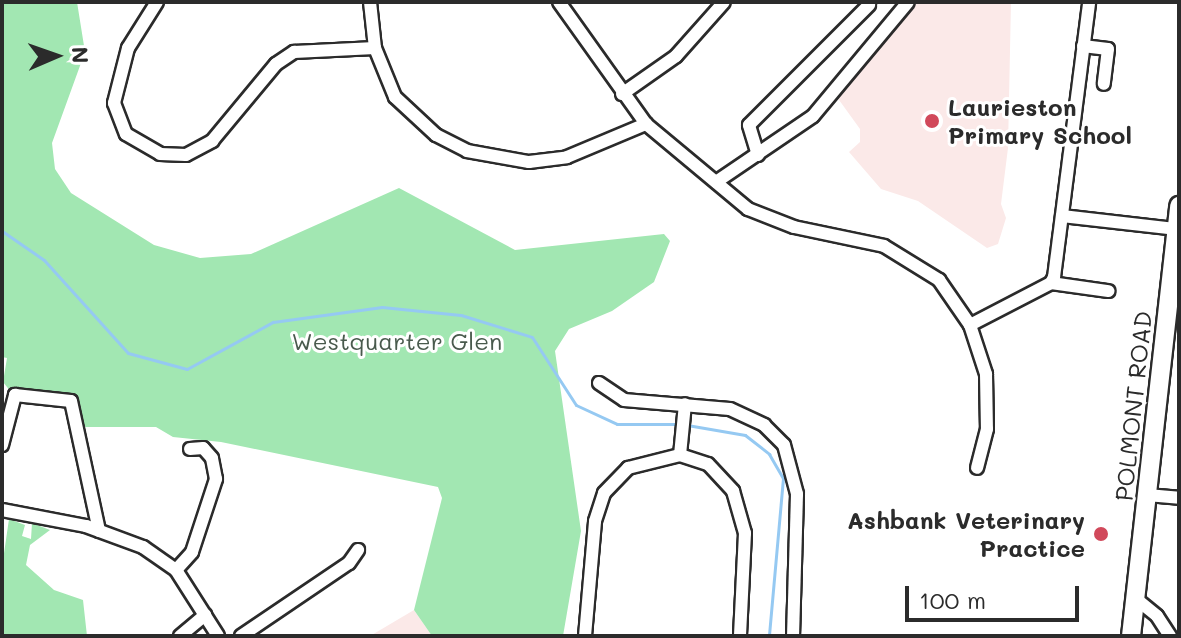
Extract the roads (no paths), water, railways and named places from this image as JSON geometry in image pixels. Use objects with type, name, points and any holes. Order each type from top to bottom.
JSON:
[{"type":"main road","name":"POLMONT ROAD","points":[[1131,636],[1172,228],[1179,206]]},
{"type":"street","points":[[157,2],[128,48],[114,103],[126,134],[160,154],[186,155],[212,141],[276,64],[294,52],[375,48]]},
{"type":"street","points":[[370,2],[375,48],[395,97],[411,116],[467,151],[529,162],[567,157],[646,124]]},
{"type":"street","points":[[559,2],[646,124],[716,182],[772,220],[863,239],[903,254],[939,280],[970,325],[988,402],[977,468]]},
{"type":"street","points":[[622,94],[676,56],[724,2]]},
{"type":"street","points":[[716,182],[813,116],[908,2]]},
{"type":"street","points":[[1051,283],[1089,2]]},
{"type":"street","points":[[758,155],[749,125],[869,5]]},
{"type":"street","points":[[1083,46],[1108,49],[1104,84]]},
{"type":"street","points":[[1062,216],[1172,228]]},
{"type":"street","points":[[970,325],[1051,283],[1108,291]]},
{"type":"street","points":[[599,383],[624,400],[685,404],[750,416],[784,445],[792,464],[797,494],[793,636]]},
{"type":"street","points":[[2,445],[15,395],[71,401],[99,531]]},
{"type":"street","points":[[680,455],[685,404]]},
{"type":"street","points":[[176,570],[192,552],[216,479],[212,458],[203,448],[190,449]]},
{"type":"street","points":[[585,636],[595,521],[604,493],[628,468],[680,455],[708,464],[733,491],[745,533],[740,636]]},
{"type":"street","points":[[1147,495],[1179,498]]},
{"type":"street","points":[[2,510],[99,531],[143,547],[176,570],[218,636]]},
{"type":"street","points":[[241,636],[349,563],[358,550]]},
{"type":"street","points":[[1135,598],[1157,616],[1170,636]]},
{"type":"street","points":[[180,636],[205,615]]},
{"type":"waterway","points":[[2,231],[44,260],[128,353],[187,369],[273,322],[382,307],[461,315],[532,337],[576,405],[617,424],[679,424]]},
{"type":"waterway","points":[[687,425],[745,435],[769,454],[783,478],[769,636]]},
{"type":"place","name":"Laurieston Primary School","points":[[932,121]]},
{"type":"place","name":"Ashbank Veterinary Practice","points":[[1101,534]]},
{"type":"park label","name":"Westquarter Glen","points":[[397,341]]}]
